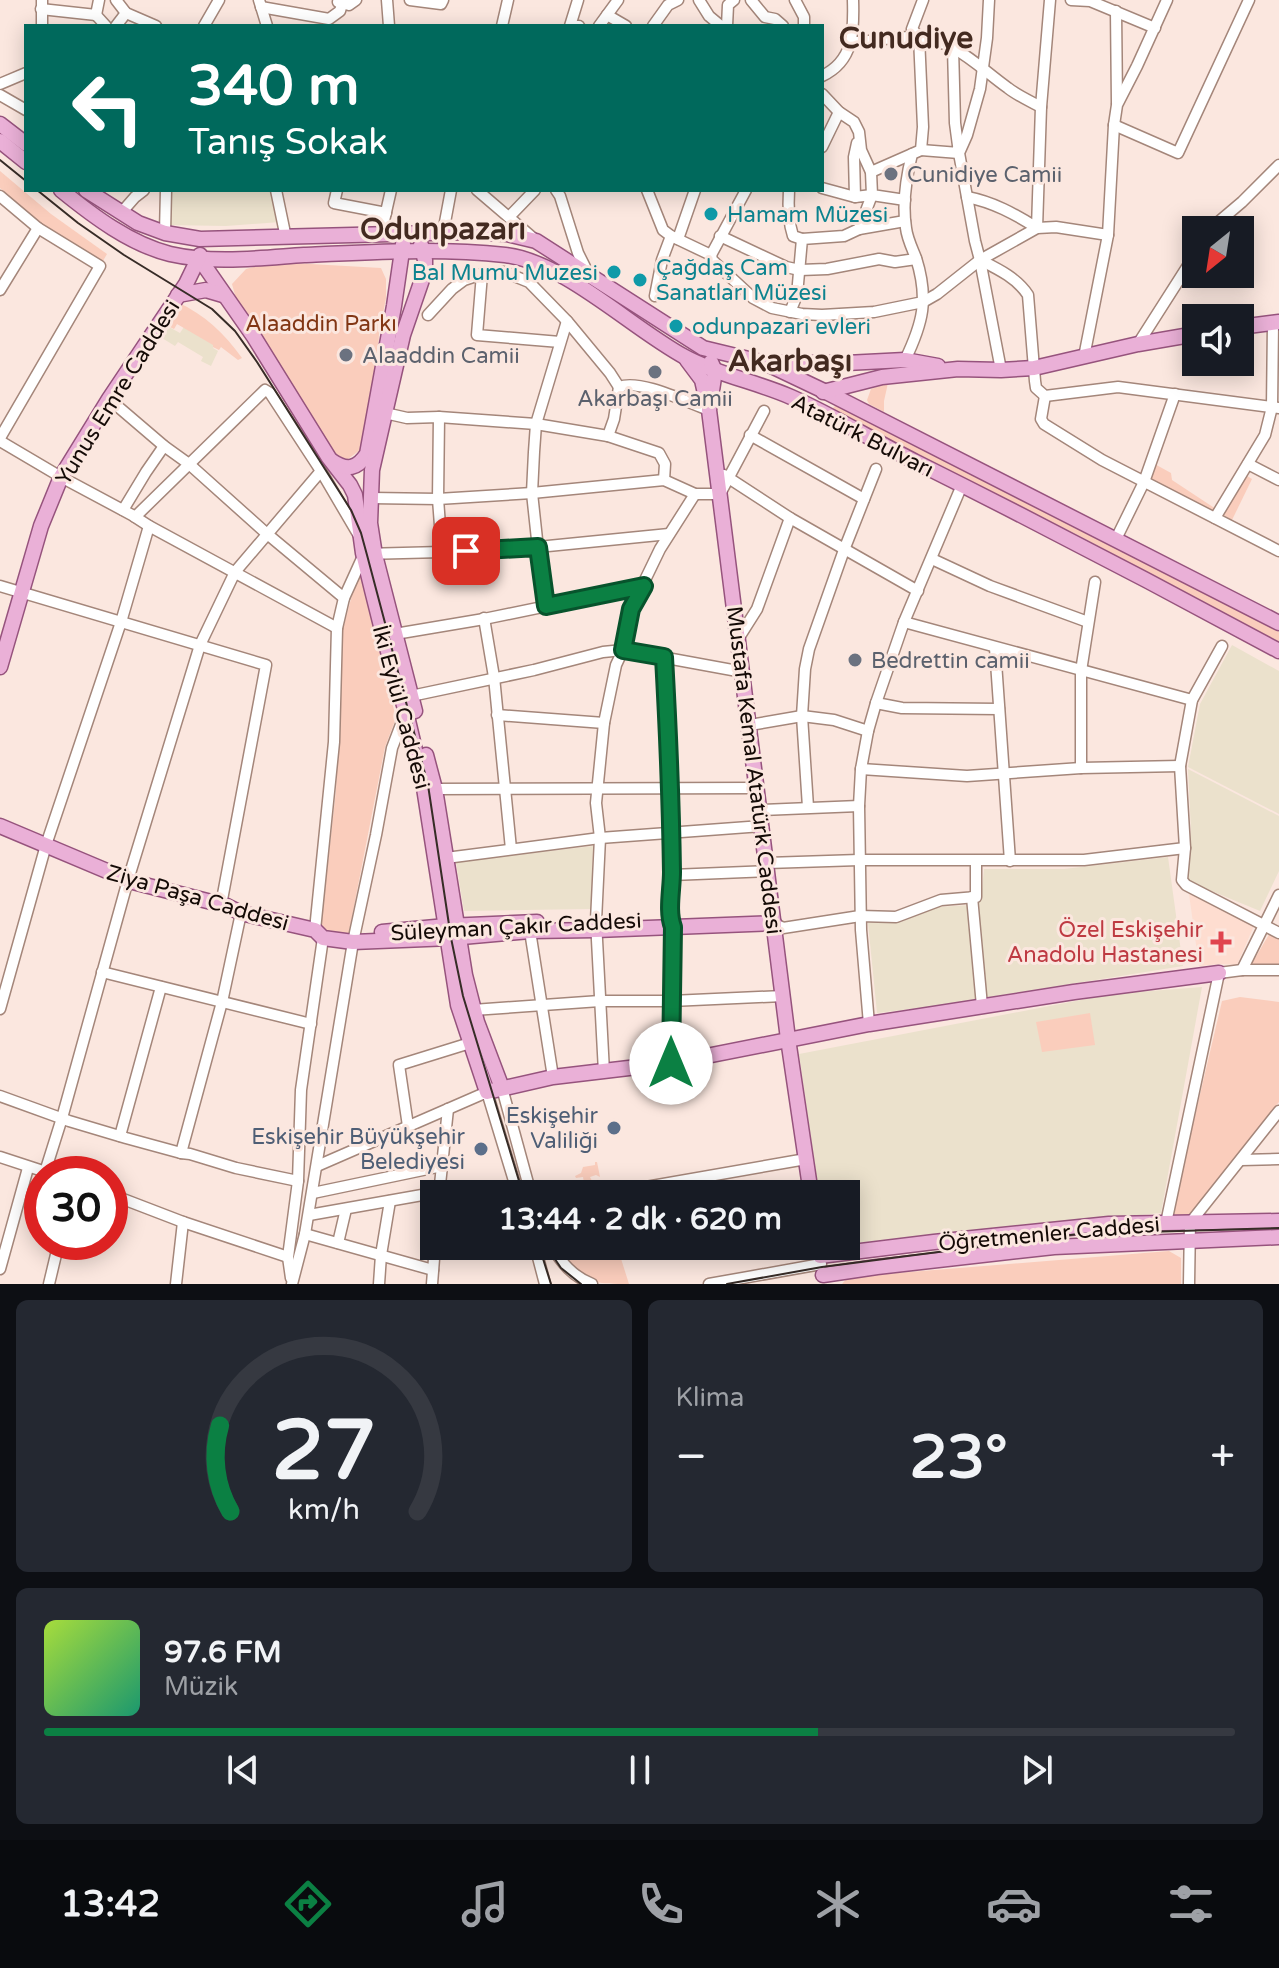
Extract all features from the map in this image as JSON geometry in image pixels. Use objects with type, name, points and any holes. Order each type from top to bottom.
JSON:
[{"type":"main road","points":[[0,124],[24,142]]},
{"type":"main road","points":[[0,141],[24,160]]},
{"type":"main road","points":[[64,192],[105,223],[140,243],[168,253],[200,250]]},
{"type":"main road","points":[[89,192],[138,223],[200,250]]},
{"type":"main road","points":[[410,233],[424,252],[425,271],[420,287]]},
{"type":"main road","points":[[325,465],[355,467],[367,454],[402,252],[410,233]]},
{"type":"main road","name":"Atatürk Bulvarı","points":[[200,250],[257,238],[410,233],[507,234],[536,241],[703,348],[765,363],[811,390]]},
{"type":"main road","name":"Atatürk Bulvarı","points":[[200,250],[452,253],[507,256],[537,263],[577,285],[685,358],[792,397],[1104,557],[1279,651]]},
{"type":"main road","name":"Yunus Emre Caddesi","points":[[0,667],[41,526],[61,477],[182,290],[200,250]]},
{"type":"main road","name":"İki Eylül Caddesi","points":[[200,250],[223,295],[254,337],[325,465],[350,485],[355,495],[384,638],[424,788],[452,932],[473,1010],[502,1088]]},
{"type":"main road","points":[[168,253],[183,271],[182,290],[206,290],[223,295]]},
{"type":"main road","points":[[420,287],[452,253]]},
{"type":"main road","name":"İki Eylül Caddesi","points":[[420,287],[403,335],[372,470],[367,550],[395,634],[435,789],[446,858],[458,1005],[487,1092]]},
{"type":"main road","points":[[1254,325],[1276,323]]},
{"type":"main road","points":[[792,397],[811,390],[832,395],[882,377],[958,369],[1034,368],[1182,336]]},
{"type":"main road","points":[[703,348],[715,371]]},
{"type":"main road","points":[[685,358],[702,380],[709,410]]},
{"type":"main road","points":[[765,363],[905,360],[958,369]]},
{"type":"main road","points":[[816,410],[811,390],[816,375],[846,363]]},
{"type":"main road","name":"Mustafa Kemal Atatürk Caddesi","points":[[715,371],[709,410],[722,474],[720,494],[788,1039],[809,1180]]},
{"type":"main road","points":[[709,410],[719,386],[742,379]]},
{"type":"main road","points":[[873,380],[862,397],[863,403],[877,417]]},
{"type":"main road","points":[[831,418],[827,404],[833,399],[832,395]]},
{"type":"main road","name":"Atatürk Bulvarı","points":[[832,395],[1279,623]]},
{"type":"main road","name":"Ziya Paşa Caddesi","points":[[0,826],[128,880],[319,934],[354,939],[452,932]]},
{"type":"main road","name":"Süleyman Çakır Caddesi","points":[[452,932],[774,919]]},
{"type":"main road","name":"Süleyman Çakır Caddesi","points":[[452,932],[510,922],[596,926]]},
{"type":"main road","points":[[487,1092],[553,1077],[671,1063],[869,1024],[1219,973]]},
{"type":"main road","name":"Öğretmenler Caddesi","points":[[822,1265],[948,1240],[1093,1226],[1279,1221]]},
{"type":"main road","name":"Öğretmenler Caddesi","points":[[822,1265],[877,1267],[1054,1247],[1279,1237]]},
{"type":"street","points":[[96,15],[99,0]]},
{"type":"street","points":[[117,0],[126,13],[151,24]]},
{"type":"street","points":[[205,24],[219,0]]},
{"type":"street","points":[[260,4],[327,22],[340,11],[340,2],[349,5],[356,0]]},
{"type":"street","points":[[387,0],[389,24]]},
{"type":"street","points":[[410,0],[441,4],[443,0]]},
{"type":"street","points":[[502,24],[508,0]]},
{"type":"street","points":[[571,24],[578,0]]},
{"type":"street","points":[[600,24],[618,0]]},
{"type":"street","points":[[654,24],[668,5],[678,0]]},
{"type":"street","points":[[699,0],[716,24]]},
{"type":"street","points":[[751,0],[765,17],[781,24]]},
{"type":"street","points":[[795,0],[804,17],[804,24]]},
{"type":"street","points":[[824,75],[835,69],[852,42],[853,0]]},
{"type":"street","points":[[905,360],[915,341],[923,313],[923,285],[906,232],[905,200],[907,174],[923,127],[919,37],[912,29],[923,0]]},
{"type":"street","points":[[959,153],[980,89],[989,0]]},
{"type":"street","points":[[1037,228],[1041,107],[1050,0]]},
{"type":"street","points":[[1071,0],[1090,0],[1155,28]]},
{"type":"street","points":[[1117,105],[1167,0]]},
{"type":"street","points":[[1114,125],[1178,153],[1249,0]]},
{"type":"street","points":[[727,24],[730,2]]},
{"type":"street","points":[[42,4],[96,15],[104,24]]},
{"type":"street","points":[[260,4],[266,24]]},
{"type":"street","points":[[1084,357],[1108,235],[1117,105],[1116,11]]},
{"type":"street","points":[[118,24],[126,13]]},
{"type":"street","points":[[607,15],[619,24]]},
{"type":"street","points":[[852,42],[919,37],[953,48],[965,53],[1011,91],[1041,107]]},
{"type":"street","points":[[953,48],[959,153],[1001,370]]},
{"type":"street","points":[[0,84],[24,74]]},
{"type":"street","points":[[0,95],[24,109]]},
{"type":"street","points":[[824,96],[854,122],[871,172],[872,195],[859,229]]},
{"type":"street","points":[[824,143],[839,112]]},
{"type":"street","points":[[855,197],[854,157],[859,132]]},
{"type":"street","points":[[871,172],[917,152],[959,153]]},
{"type":"street","points":[[1225,216],[1279,165]]},
{"type":"street","points":[[824,189],[855,197],[872,195],[905,200]]},
{"type":"street","points":[[121,213],[136,192]]},
{"type":"street","points":[[165,233],[166,192]]},
{"type":"street","points":[[276,192],[286,238]]},
{"type":"street","points":[[337,192],[334,203],[386,213]]},
{"type":"street","points":[[381,234],[391,192]]},
{"type":"street","points":[[443,233],[451,192]]},
{"type":"street","points":[[479,192],[536,241]]},
{"type":"street","points":[[509,217],[533,192]]},
{"type":"street","points":[[557,192],[588,273]]},
{"type":"street","points":[[648,192],[663,230],[711,255]]},
{"type":"street","points":[[655,296],[662,260],[694,192]]},
{"type":"street","points":[[745,192],[720,236],[711,255],[712,260],[753,298],[772,308],[790,312],[822,315],[874,312],[923,302],[980,260],[1037,228],[1056,227],[1108,235]]},
{"type":"street","points":[[789,192],[791,229],[793,236],[802,239],[844,236],[859,229],[905,221]]},
{"type":"street","points":[[0,196],[38,228],[100,266],[0,439],[61,477],[337,628]]},
{"type":"street","points":[[967,197],[987,201],[1037,228]]},
{"type":"street","points":[[0,290],[38,228]]},
{"type":"street","points":[[720,236],[786,267],[800,270],[827,269],[879,259],[895,262],[916,259]]},
{"type":"street","points":[[790,312],[797,295],[802,239]]},
{"type":"street","points":[[980,260],[1021,285],[1028,295],[1036,388],[1045,396],[1118,387],[1275,408]]},
{"type":"street","points":[[0,263],[13,271]]},
{"type":"street","points":[[428,315],[452,289],[464,280],[482,274],[504,272],[529,282],[567,321],[619,387],[619,398],[608,436]]},
{"type":"street","points":[[482,274],[477,335],[560,342]]},
{"type":"street","points":[[1138,344],[1182,275]]},
{"type":"street","points":[[546,606],[532,493],[536,424],[567,321]]},
{"type":"street","points":[[1215,518],[1274,425],[1276,323]]},
{"type":"street","points":[[619,387],[629,384],[709,410]]},
{"type":"street","points":[[52,1156],[128,880],[200,645],[235,572],[325,465],[265,390],[135,517]]},
{"type":"street","points":[[1116,539],[1144,482],[1175,394]]},
{"type":"street","points":[[1045,396],[1041,412],[1044,424],[1102,460],[1279,551]]},
{"type":"street","points":[[109,399],[344,598]]},
{"type":"street","points":[[764,411],[722,474],[790,518],[918,591]]},
{"type":"street","points":[[385,413],[407,418],[439,417],[536,424],[608,436],[659,453],[665,464],[664,480]]},
{"type":"street","points":[[439,417],[438,499],[442,552]]},
{"type":"street","points":[[750,435],[864,499]]},
{"type":"street","points":[[123,510],[164,446]]},
{"type":"street","points":[[1248,464],[1279,480]]},
{"type":"street","points":[[808,807],[802,716],[809,649],[876,469]]},
{"type":"street","points":[[371,498],[438,499],[664,480],[695,494],[720,494]]},
{"type":"street","points":[[869,1024],[860,916],[861,769],[876,703],[904,622],[962,485]]},
{"type":"street","points":[[604,1072],[596,926],[600,838],[596,803],[604,723],[631,609],[669,534],[695,494]]},
{"type":"street","points":[[738,639],[757,609],[790,518]]},
{"type":"street","points":[[0,1009],[46,845],[121,622],[149,526]]},
{"type":"street","points":[[292,1284],[288,1257],[298,1181],[301,1090],[311,1024],[334,742],[337,628],[344,598],[367,550],[442,552],[538,547],[669,534]]},
{"type":"street","points":[[932,559],[990,586],[1088,622]]},
{"type":"street","points":[[1081,768],[1081,671],[1095,582]]},
{"type":"street","points":[[0,586],[266,665],[221,905]]},
{"type":"street","points":[[395,634],[644,586]]},
{"type":"street","points":[[484,618],[494,677],[511,849]]},
{"type":"street","points":[[904,622],[1192,700]]},
{"type":"street","points":[[1222,646],[1192,700],[1180,766],[1185,848],[1182,880],[1186,885],[1279,933]]},
{"type":"street","points":[[995,648],[1010,861]]},
{"type":"street","points":[[411,696],[623,650],[743,672]]},
{"type":"street","points":[[664,657],[671,789],[671,1063]]},
{"type":"street","points":[[876,703],[902,708],[999,709]]},
{"type":"street","points":[[292,1284],[309,1215],[354,939],[392,748],[406,712]]},
{"type":"street","points":[[497,715],[604,723]]},
{"type":"street","points":[[750,725],[802,716],[834,720],[868,731]]},
{"type":"street","points":[[861,769],[967,776],[1081,768],[1180,766]]},
{"type":"street","points":[[435,789],[758,788]]},
{"type":"street","points":[[760,810],[859,806]]},
{"type":"street","points":[[446,858],[600,838],[762,826]]},
{"type":"street","points":[[672,875],[859,860],[1084,860],[1185,848]]},
{"type":"street","points":[[774,919],[783,928],[860,916],[896,917],[941,900],[976,897],[976,861]]},
{"type":"street","points":[[1242,970],[1279,895]]},
{"type":"street","points":[[972,897],[982,1006]]},
{"type":"street","points":[[181,1153],[222,1002],[241,913]]},
{"type":"street","points":[[530,931],[553,1077]]},
{"type":"street","points":[[1166,1223],[1219,973],[1279,970]]},
{"type":"street","points":[[102,972],[311,1024]]},
{"type":"street","points":[[120,1136],[161,987]]},
{"type":"street","points":[[473,1010],[600,1001],[783,996]]},
{"type":"street","points":[[408,1126],[399,1065],[470,1043]]},
{"type":"street","name":"İki Eylül Caddesi","points":[[502,1088],[527,1180]]},
{"type":"street","points":[[317,1166],[487,1092]]},
{"type":"street","name":"İki Eylül Caddesi","points":[[487,1092],[514,1180]]},
{"type":"street","points":[[0,1096],[120,1136],[236,1168],[298,1181]]},
{"type":"street","points":[[440,1180],[448,1109]]},
{"type":"street","points":[[1189,1284],[1190,1223],[1279,1111]]},
{"type":"street","points":[[0,1157],[24,1166]]},
{"type":"street","points":[[682,1180],[806,1159]]},
{"type":"street","points":[[1241,1160],[1279,1159]]},
{"type":"street","points":[[313,1193],[442,1166]]},
{"type":"street","points":[[0,1269],[24,1182]]},
{"type":"street","points":[[309,1215],[420,1196]]},
{"type":"street","points":[[128,1201],[288,1257]]},
{"type":"street","points":[[379,1284],[390,1201]]},
{"type":"street","points":[[338,1243],[346,1209]]},
{"type":"street","points":[[176,1284],[183,1222]]},
{"type":"street","points":[[305,1234],[433,1270]]},
{"type":"street","points":[[49,1284],[55,1260]]},
{"type":"street","points":[[432,1284],[434,1260]]},
{"type":"street","points":[[539,1260],[545,1284]]},
{"type":"street","points":[[560,1260],[571,1273],[589,1283]]},
{"type":"street","points":[[709,1284],[822,1265]]},
{"type":"shaded area","points":[[169,192],[272,192],[280,222],[226,226],[167,225]]},
{"type":"shaded area","points":[[169,327],[180,333],[184,327],[214,345],[213,348],[218,351],[211,366],[201,361],[203,357],[178,342],[175,346],[162,338]]},
{"type":"shaded area","points":[[1232,645],[1279,671],[1279,814],[1188,767],[1200,704]]},
{"type":"shaded area","points":[[1188,769],[1279,816],[1279,871],[1260,911],[1185,880],[1191,831]]},
{"type":"shaded area","points":[[593,846],[591,909],[464,911],[456,862]]},
{"type":"shaded area","points":[[1168,857],[1183,966],[983,998],[977,907],[981,899],[984,869],[1064,869]]},
{"type":"shaded area","name":"Özel Eskişehir Anadolu Hastanesi","points":[[1189,894],[1256,921],[1237,965],[1199,966]]},
{"type":"shaded area","points":[[971,905],[977,1001],[877,1013],[868,923],[901,922],[937,907]]},
{"type":"shaded area","points":[[1202,987],[1161,1213],[860,1243],[860,1180],[817,1180],[799,1054],[1112,994]]},
{"type":"green space","points":[[0,171],[51,214],[107,254],[100,266],[82,249],[49,230],[0,188]]},
{"type":"green space","name":"Alaaddin Parkı","points":[[275,262],[381,268],[386,279],[375,394],[364,447],[348,459],[338,459],[238,306],[232,284],[246,269]]},
{"type":"green space","points":[[177,302],[213,326],[242,358],[238,360],[221,347],[219,350],[213,347],[177,324],[174,329],[164,324]]},
{"type":"green space","points":[[888,383],[884,412],[867,400],[871,389]]},
{"type":"green space","points":[[836,405],[1171,573],[1279,632],[1279,642],[832,409]]},
{"type":"green space","points":[[1151,462],[1171,473],[1172,480],[1219,511],[1215,518],[1144,482]]},
{"type":"green space","points":[[1247,476],[1252,479],[1232,520],[1222,514]]},
{"type":"green space","points":[[359,569],[396,718],[385,747],[348,937],[327,933],[321,926],[336,790],[343,629]]},
{"type":"green space","points":[[1271,931],[1279,936],[1279,965],[1251,965]]},
{"type":"green space","points":[[1240,997],[1279,1002],[1279,1102],[1190,1218],[1171,1218],[1222,1001]]},
{"type":"green space","points":[[1090,1013],[1095,1045],[1042,1052],[1036,1022]]},
{"type":"green space","points":[[597,1162],[600,1177],[590,1177],[592,1180],[576,1178],[583,1167]]},
{"type":"green space","points":[[1169,1251],[1181,1258],[1181,1284],[842,1284],[848,1277]]},
{"type":"green space","points":[[566,1260],[621,1260],[629,1284],[595,1282]]},
{"type":"tram line","points":[[0,160],[24,179]]},
{"type":"tram line","points":[[39,192],[124,255],[212,309],[235,331],[351,510],[361,533],[428,785],[463,996],[519,1180]]},
{"type":"tram line","points":[[727,1284],[822,1267],[1078,1234],[1279,1228]]},
{"type":"tram line","points":[[543,1260],[551,1284]]},
{"type":"tram line","points":[[556,1260],[581,1284]]},
{"type":"place","name":"Cunidiye Camii","points":[[891,174]]},
{"type":"place","name":"Hamam Müzesi","points":[[711,214]]},
{"type":"place","name":"Bal Mumu Muzesi","points":[[614,272]]},
{"type":"place","name":"Çağdaş Cam Sanatları Müzesi","points":[[640,280]]},
{"type":"place","name":"odunpazari evleri","points":[[676,326]]},
{"type":"place","name":"Alaaddin Camii","points":[[346,355]]},
{"type":"place","name":"Akarbaşı Camii","points":[[655,372]]},
{"type":"place","name":"Bedrettin camii","points":[[855,660]]},
{"type":"place","name":"Özel Eskişehir Anadolu Hastanesi","points":[[1221,942]]},
{"type":"place","name":"Eskişehir Valiliği","points":[[614,1128]]},
{"type":"place","name":"Eskişehir Büyükşehir Belediyesi","points":[[481,1149]]},
{"type":"district","name":"Cunudiye","points":[[906,38]]},
{"type":"district","name":"Odunpazarı","points":[[443,229]]},
{"type":"district","name":"Akarbaşı","points":[[790,361]]},
{"type":"route","points":[[466,551],[538,547],[546,606],[644,586],[631,609],[623,650],[664,657],[671,789],[671,1063]]}]
